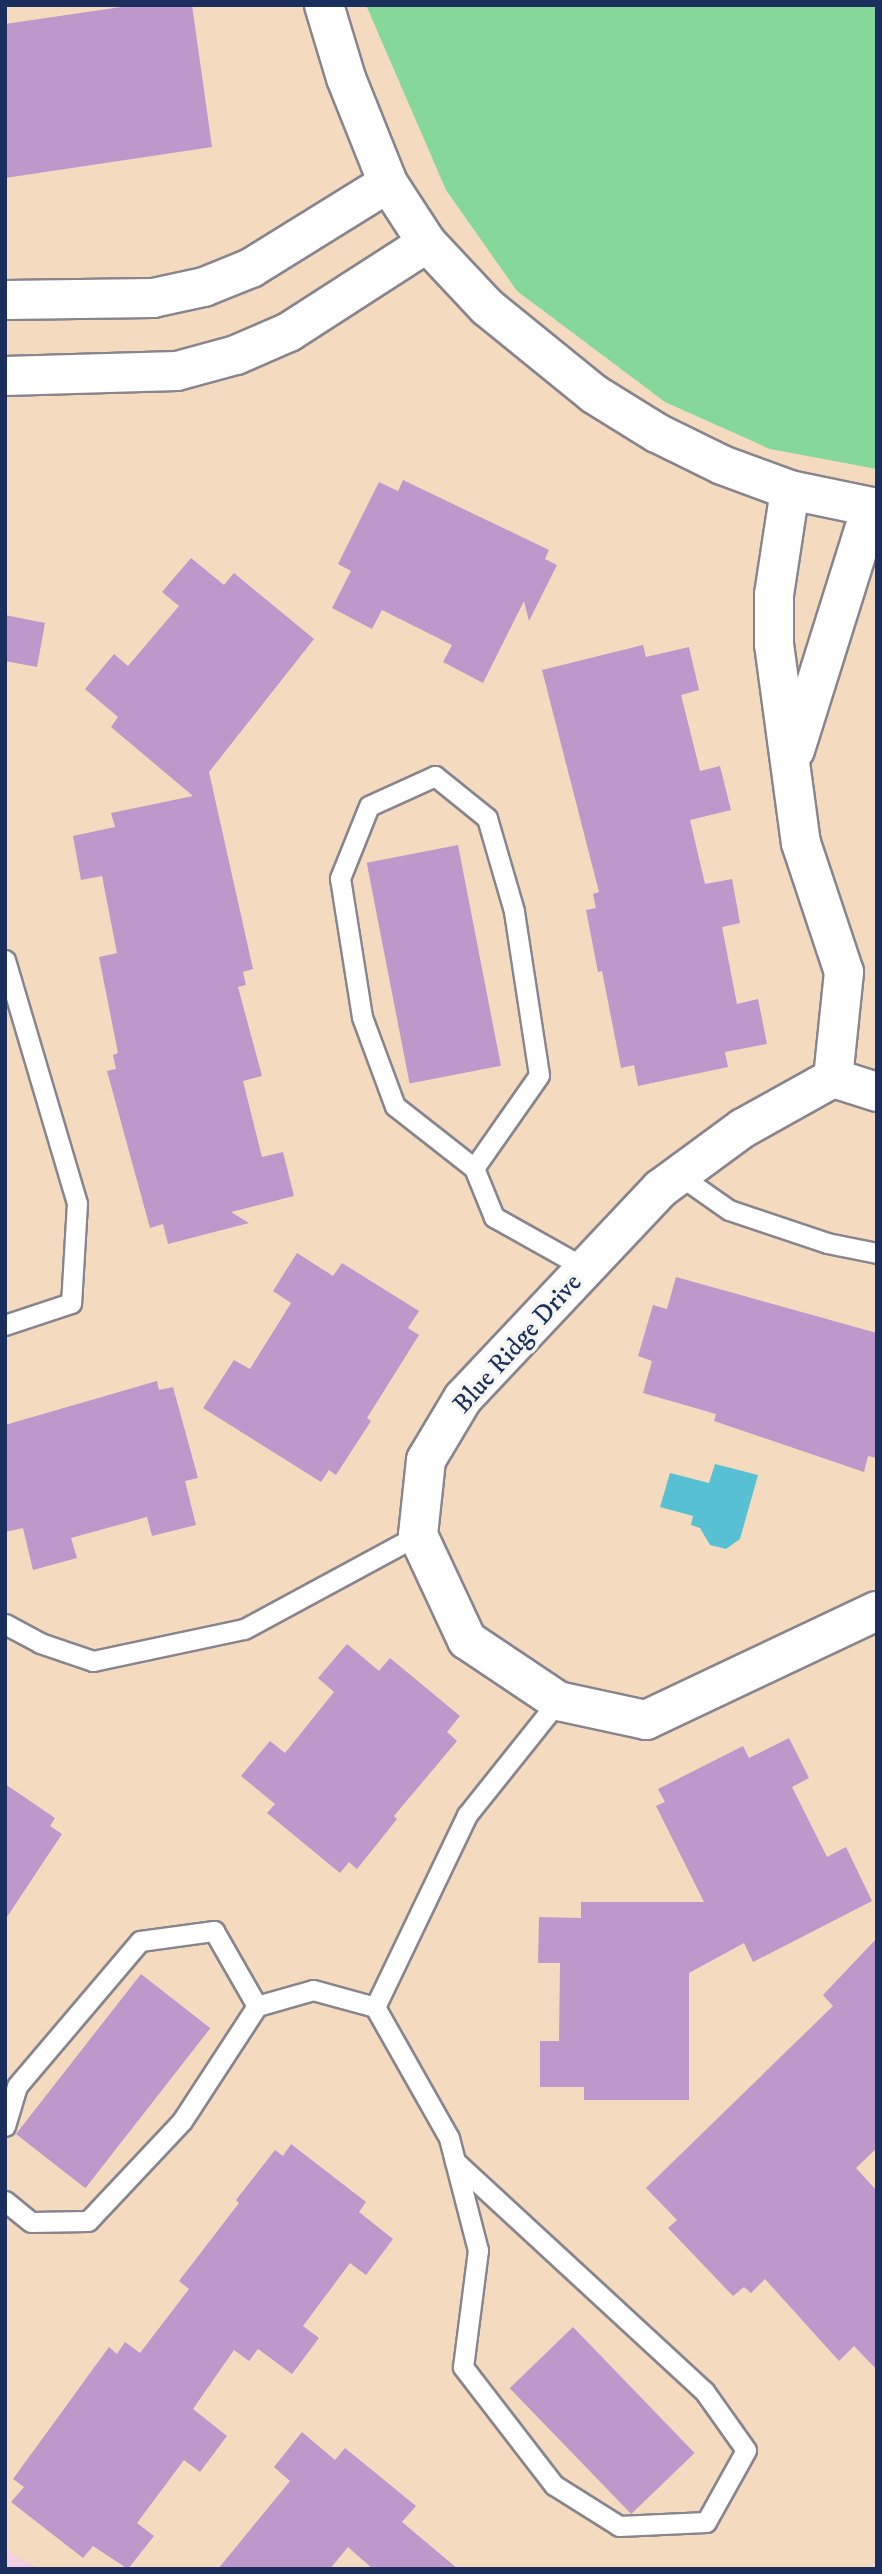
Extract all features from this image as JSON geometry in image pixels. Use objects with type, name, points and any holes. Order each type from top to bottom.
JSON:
[{"type":"street","points":[[324,5],[346,78],[388,183],[426,243],[487,307],[594,394],[689,449],[790,490],[874,508],[791,766]]},
{"type":"street","points":[[5,300],[153,298],[204,287],[251,268],[388,183]]},
{"type":"street","points":[[5,376],[123,375],[177,370],[236,355],[289,332],[426,243]]},
{"type":"street","points":[[790,490],[774,595],[774,644],[802,842],[844,972],[832,1078],[877,1092]]},
{"type":"street","name":"Blue Ridge Drive","points":[[418,1535],[426,1460],[463,1398],[585,1268],[679,1175],[743,1128],[832,1078]]},
{"type":"street","points":[[418,1535],[467,1640],[558,1701],[646,1720],[877,1611]]},
{"type":"lane","points":[[474,1168],[539,1075],[514,911],[487,818],[435,776],[369,806],[340,878],[362,1017],[395,1106],[474,1168],[494,1217],[585,1268]]},
{"type":"lane","points":[[5,960],[76,1203],[71,1303],[5,1325]]},
{"type":"lane","points":[[679,1175],[729,1210],[827,1242],[877,1253]]},
{"type":"lane","points":[[5,1624],[40,1643],[93,1661],[244,1629],[418,1535]]},
{"type":"lane","points":[[375,2007],[467,1815],[558,1701]]},
{"type":"lane","points":[[5,2126],[18,2086],[140,1941],[214,1931],[257,2006]]},
{"type":"lane","points":[[5,2201],[31,2222],[88,2221],[181,2121],[257,2006],[313,1990],[375,2007],[449,2138],[478,2250],[463,2367],[554,2485],[619,2526],[706,2522],[746,2450],[704,2391],[455,2161]]},
{"type":"shaded area","points":[[5,2549],[39,2569],[5,2569]]},
{"type":"green space","points":[[366,5],[877,5],[877,469],[770,449],[665,402],[517,291],[446,190]]},
{"type":"water","points":[[715,1464],[758,1475],[740,1539],[726,1549],[710,1545],[700,1528],[691,1525],[693,1516],[660,1507],[670,1473],[709,1483]]},
{"type":"building","points":[[135,5],[192,5],[212,147],[5,178],[5,24]]},
{"type":"building","points":[[403,480],[549,550],[545,559],[557,565],[529,621],[524,601],[483,683],[443,662],[452,645],[382,610],[372,629],[332,608],[351,571],[338,564],[379,482],[398,491]]},
{"type":"building","points":[[191,558],[224,585],[234,573],[314,639],[209,772],[253,969],[243,972],[246,985],[238,987],[262,1076],[243,1081],[262,1157],[283,1152],[294,1196],[231,1212],[249,1223],[168,1244],[163,1224],[150,1228],[107,1071],[116,1069],[113,1055],[118,1053],[99,957],[117,953],[102,876],[81,880],[73,836],[115,827],[111,813],[193,796],[111,727],[118,717],[85,689],[114,654],[128,666],[179,606],[162,592]]},
{"type":"building","points":[[5,615],[45,623],[37,667],[5,661]]},
{"type":"building","points":[[643,645],[646,657],[689,647],[699,690],[681,695],[700,771],[720,766],[731,810],[690,820],[705,884],[732,879],[740,923],[722,927],[737,1004],[758,999],[767,1044],[725,1052],[728,1067],[638,1086],[634,1065],[621,1068],[602,971],[598,972],[586,910],[596,908],[593,894],[599,892],[542,670]]},
{"type":"building","points":[[458,845],[501,1066],[410,1084],[367,863]]},
{"type":"building","points":[[297,1253],[333,1276],[342,1263],[419,1311],[408,1328],[419,1335],[367,1418],[371,1421],[336,1475],[329,1470],[321,1482],[203,1408],[234,1360],[250,1369],[291,1303],[273,1291]]},
{"type":"building","points":[[676,1277],[877,1333],[877,1458],[868,1456],[864,1472],[714,1421],[716,1414],[643,1393],[652,1361],[638,1356],[653,1305],[667,1309]]},
{"type":"building","points":[[157,1381],[159,1390],[173,1387],[198,1478],[185,1481],[196,1525],[152,1536],[147,1517],[71,1538],[77,1558],[33,1570],[23,1528],[5,1532],[5,1425]]},
{"type":"building","points":[[347,1644],[379,1671],[390,1658],[460,1716],[447,1732],[457,1741],[394,1816],[397,1819],[357,1869],[349,1862],[340,1873],[267,1813],[275,1804],[241,1776],[270,1741],[285,1753],[334,1692],[318,1678]]},
{"type":"building","points":[[789,1738],[809,1778],[792,1787],[827,1857],[846,1847],[872,1901],[753,1962],[744,1943],[689,1973],[689,2100],[584,2100],[584,2087],[540,2087],[540,2041],[559,2041],[560,1963],[538,1963],[539,1917],[581,1918],[581,1902],[704,1902],[656,1806],[665,1802],[658,1789],[743,1746],[749,1758]]},
{"type":"building","points":[[5,1784],[55,1818],[50,1826],[62,1834],[5,1920]]},
{"type":"building","points":[[877,1938],[877,2148],[856,2168],[877,2191],[877,2370],[854,2346],[839,2361],[765,2279],[751,2293],[744,2287],[733,2296],[668,2228],[677,2220],[646,2188],[833,2006],[823,1995]]},
{"type":"building","points":[[141,1974],[210,2028],[85,2188],[16,2134]]},
{"type":"building","points":[[291,2144],[366,2202],[359,2212],[393,2239],[366,2275],[350,2263],[303,2326],[319,2338],[292,2374],[258,2349],[249,2361],[234,2350],[193,2409],[227,2436],[200,2472],[184,2460],[137,2523],[154,2536],[128,2569],[93,2546],[83,2558],[11,2502],[24,2487],[13,2479],[109,2347],[117,2354],[125,2342],[140,2353],[189,2289],[179,2281],[239,2203],[236,2200],[275,2150],[283,2156]]},
{"type":"building","points":[[573,2327],[695,2453],[631,2514],[510,2388]]},
{"type":"building","points":[[302,2432],[335,2460],[345,2448],[416,2506],[402,2522],[458,2569],[373,2569],[348,2547],[330,2569],[218,2569],[290,2481],[274,2467]]}]
